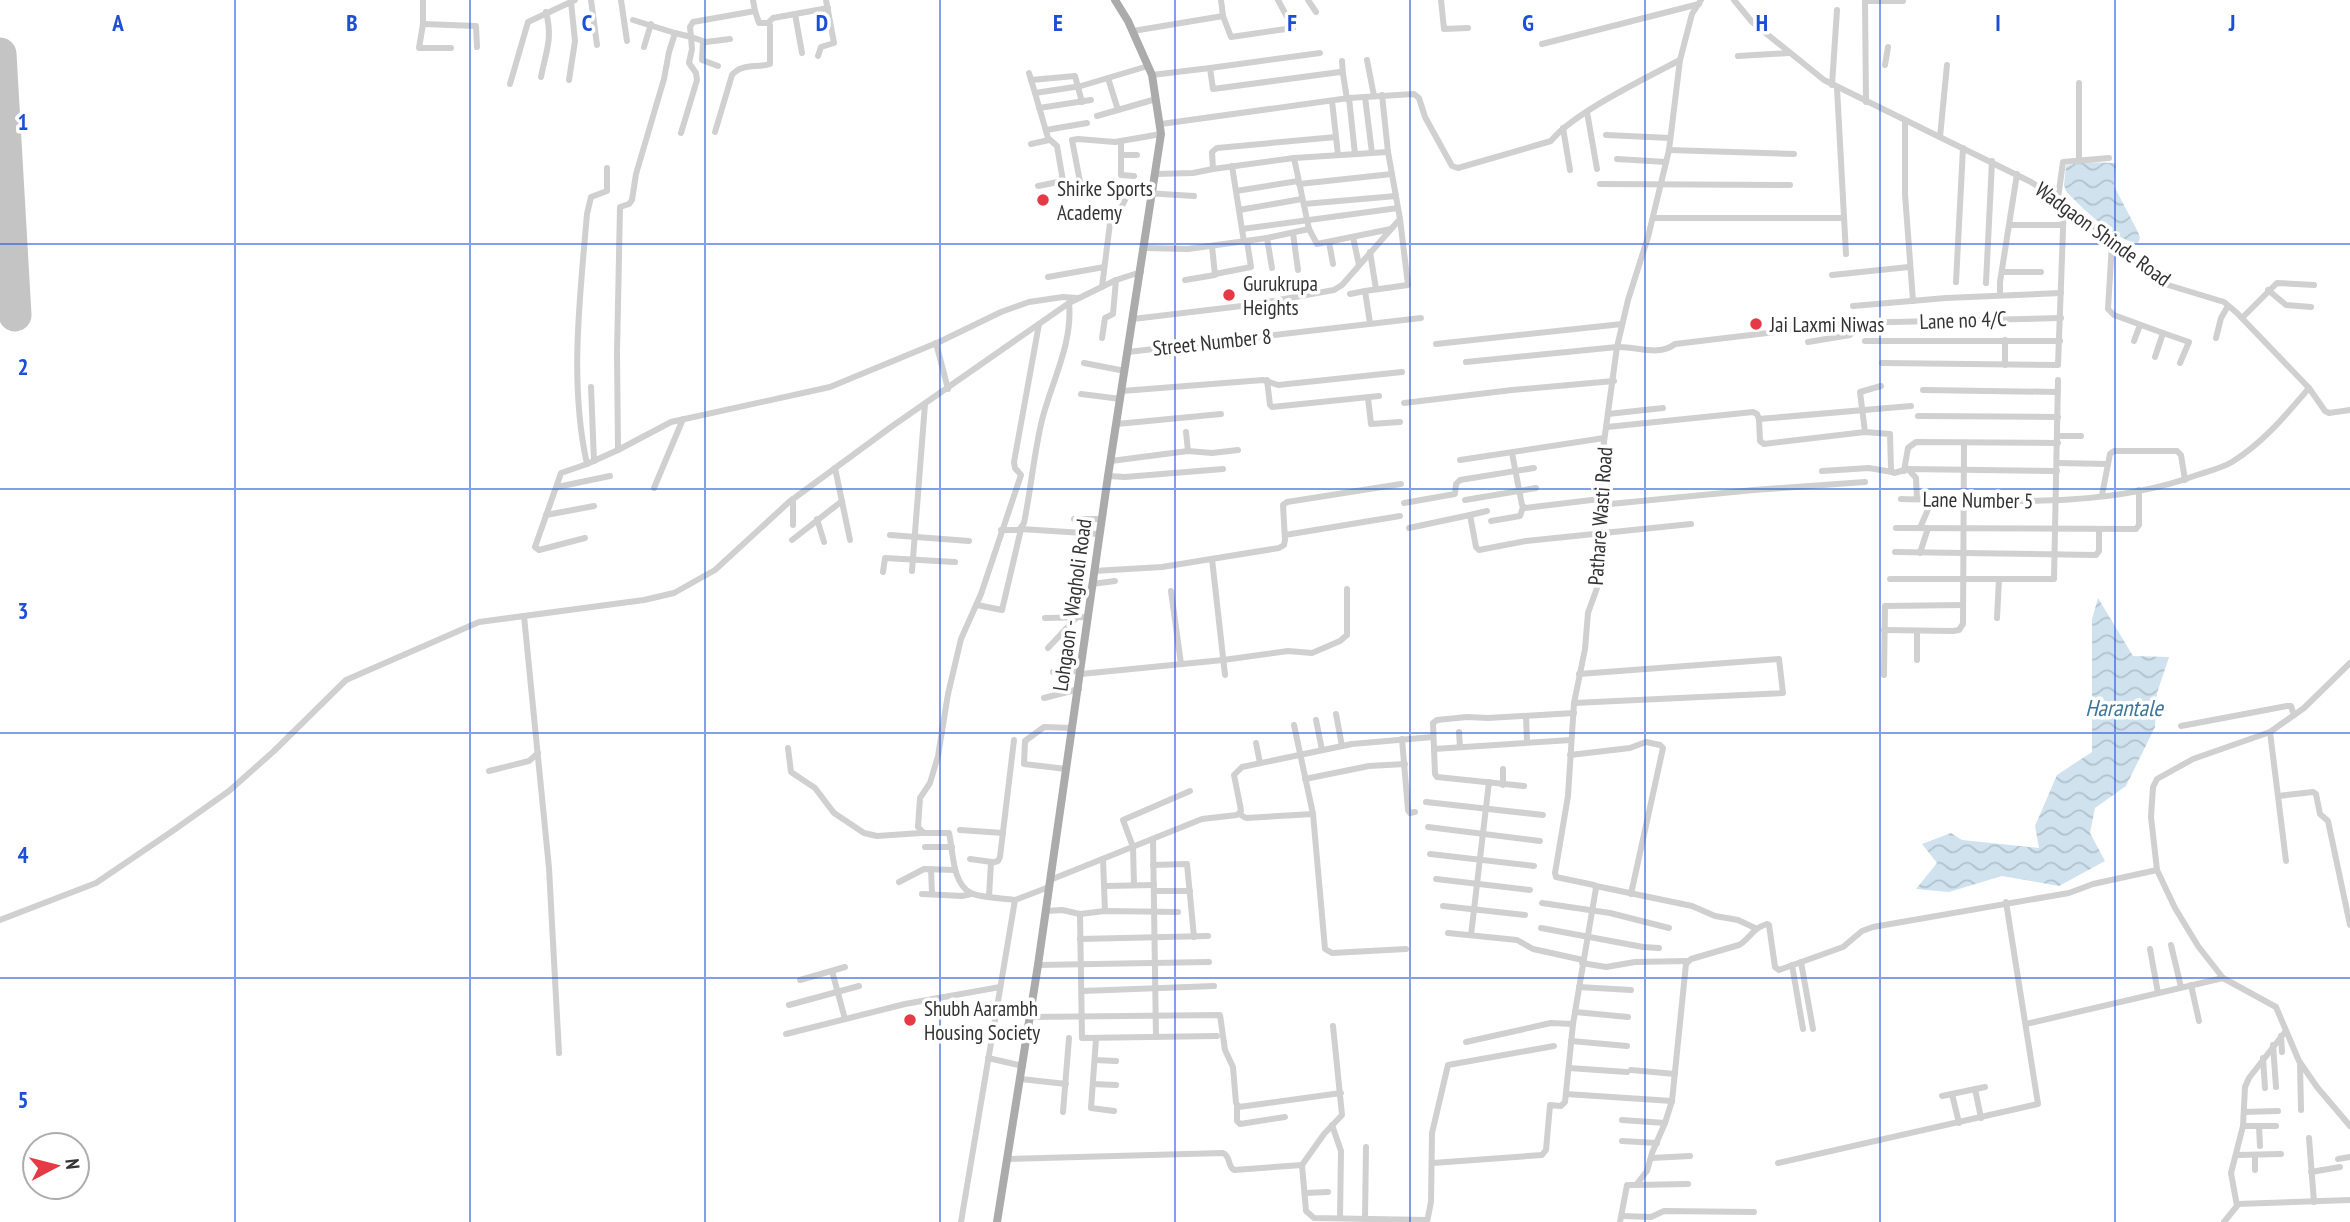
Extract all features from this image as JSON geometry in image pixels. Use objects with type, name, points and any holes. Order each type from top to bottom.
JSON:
[{"type":"main road","name":"Lohgaon - Wagholi Road","points":[[997,1222],[1023,1066],[1161,129],[1150,71],[1115,0]]},
{"type":"street","points":[[423,0],[424,24],[419,48],[451,48]]},
{"type":"street","points":[[592,0],[597,45]]},
{"type":"street","points":[[621,0],[627,41]]},
{"type":"street","points":[[753,0],[759,23],[828,8]]},
{"type":"street","points":[[818,56],[821,47],[834,43],[826,0]]},
{"type":"street","points":[[1221,0],[1223,16],[1231,37],[1293,28],[1278,0]]},
{"type":"street","points":[[1308,0],[1316,12]]},
{"type":"street","points":[[1441,0],[1444,29],[1468,29]]},
{"type":"street","name":"Wadgaon Shinde Road","points":[[1734,0],[1752,22],[1835,87],[1992,161],[2061,200],[2168,285],[2224,302],[2309,388],[2329,413],[2350,410]]},
{"type":"street","points":[[510,84],[528,22],[573,1],[575,41],[569,80]]},
{"type":"street","points":[[1866,102],[1865,1],[1903,1]]},
{"type":"street","points":[[1542,44],[1700,2]]},
{"type":"street","name":"Pathare Wasti Road","points":[[1595,886],[1555,875],[1568,796],[1574,703],[1588,613],[1597,588],[1604,438],[1622,324],[1653,218],[1669,150],[1680,60],[1692,14],[1700,2]]},
{"type":"street","points":[[1837,10],[1835,87],[1846,254]]},
{"type":"street","points":[[681,132],[696,79],[696,73],[689,63],[692,49],[690,27],[693,22],[755,11]]},
{"type":"street","points":[[541,77],[550,45],[551,31],[546,12]]},
{"type":"street","points":[[795,14],[803,53]]},
{"type":"street","points":[[1133,32],[1223,16]]},
{"type":"street","points":[[633,20],[703,42],[730,39]]},
{"type":"street","points":[[715,132],[732,75],[736,70],[770,64],[771,29],[768,23]]},
{"type":"street","points":[[424,24],[476,26],[477,47]]},
{"type":"street","points":[[644,47],[651,24]]},
{"type":"street","points":[[618,450],[620,207],[632,200],[636,174],[675,33]]},
{"type":"street","points":[[703,42],[702,60],[718,66]]},
{"type":"street","points":[[1885,65],[1888,47]]},
{"type":"street","points":[[1035,93],[1150,71],[1210,68],[1320,53]]},
{"type":"street","points":[[1738,56],[1789,53]]},
{"type":"street","points":[[1367,60],[1378,95],[1400,219],[1409,295]]},
{"type":"street","points":[[1082,192],[1072,140],[1121,141],[1161,129],[1378,95],[1417,95],[1425,117],[1455,167],[1548,142],[1587,112],[1680,60]]},
{"type":"street","points":[[1342,61],[1355,154]]},
{"type":"street","points":[[1940,137],[1947,65]]},
{"type":"street","points":[[1210,68],[1213,89],[1340,72],[1343,74]]},
{"type":"street","points":[[1038,186],[1063,181],[1057,146],[1049,140],[1030,77],[1075,76],[1082,102]]},
{"type":"street","points":[[1108,78],[1118,110]]},
{"type":"street","points":[[2079,83],[2079,160]]},
{"type":"street","points":[[1365,97],[1372,153]]},
{"type":"street","points":[[1097,116],[1156,99]]},
{"type":"street","points":[[1039,108],[1091,100]]},
{"type":"street","points":[[1332,101],[1338,155]]},
{"type":"street","points":[[1587,112],[1597,169]]},
{"type":"street","points":[[1905,122],[1909,267],[1913,301]]},
{"type":"street","points":[[1046,130],[1087,123]]},
{"type":"street","points":[[1563,128],[1570,170]]},
{"type":"street","points":[[1606,135],[1670,138]]},
{"type":"street","points":[[1213,169],[1212,152],[1217,148],[1336,136]]},
{"type":"street","points":[[1031,144],[1049,140]]},
{"type":"street","points":[[1121,141],[1121,176],[1134,176]]},
{"type":"street","points":[[1956,282],[1963,148]]},
{"type":"street","points":[[1669,150],[1794,154]]},
{"type":"street","points":[[1155,174],[1193,173],[1294,158],[1388,152]]},
{"type":"street","points":[[1121,155],[1137,155]]},
{"type":"street","points":[[1294,158],[1309,229],[1317,244],[1391,229]]},
{"type":"street","points":[[1882,363],[2058,365],[2062,293],[2061,165],[2066,161],[2109,158]]},
{"type":"street","points":[[1618,159],[1666,162]]},
{"type":"street","points":[[1986,283],[1992,161]]},
{"type":"street","points":[[1185,280],[1212,277],[1215,274],[1251,267],[1232,166]]},
{"type":"street","points":[[591,463],[580,434],[577,335],[587,214],[592,197],[607,191],[607,168]]},
{"type":"street","points":[[1236,191],[1392,174]]},
{"type":"street","points":[[2000,295],[2017,174]]},
{"type":"street","points":[[1600,184],[1790,186]]},
{"type":"street","points":[[1122,206],[1127,193],[1194,196]]},
{"type":"street","points":[[1239,210],[1303,202],[1396,196]]},
{"type":"street","points":[[1242,229],[1398,208]]},
{"type":"street","points":[[1653,218],[1844,218]]},
{"type":"street","points":[[1133,319],[1250,305],[1334,290],[1342,285],[1400,219]]},
{"type":"street","points":[[1102,287],[1110,223]]},
{"type":"street","points":[[2010,225],[2063,225]]},
{"type":"street","points":[[1145,248],[1188,250],[1309,229]]},
{"type":"street","points":[[1293,233],[1298,270]]},
{"type":"street","points":[[1353,237],[1359,265]]},
{"type":"street","points":[[1267,238],[1272,268]]},
{"type":"street","points":[[1329,242],[1333,264]]},
{"type":"street","points":[[2112,243],[2108,309],[2114,315],[2189,342],[2180,363]]},
{"type":"street","points":[[1212,246],[1215,274]]},
{"type":"street","points":[[1370,252],[1376,289]]},
{"type":"street","points":[[1048,277],[1104,267]]},
{"type":"street","points":[[1832,275],[1909,267]]},
{"type":"street","points":[[0,920],[96,883],[174,830],[229,791],[346,680],[479,622],[644,600],[674,593],[715,570],[793,499],[1069,303],[1116,280],[1141,272]]},
{"type":"street","points":[[2002,272],[2041,272]]},
{"type":"street","points":[[1102,338],[1105,318],[1113,314],[1116,280]]},
{"type":"street","points":[[2242,318],[2268,290],[2280,282],[2314,285]]},
{"type":"street","points":[[1350,293],[1408,285]]},
{"type":"street","points":[[2268,290],[2286,304],[2311,307]]},
{"type":"street","points":[[1365,291],[1370,323]]},
{"type":"street","points":[[1853,306],[2062,293]]},
{"type":"street","points":[[585,538],[536,549],[561,473],[591,463],[662,426],[683,419],[819,391],[936,343],[987,318],[1029,303],[1055,298],[1077,298]]},
{"type":"street","points":[[977,605],[1002,610],[1032,483],[1042,417],[1058,372],[1068,329],[1069,303]]},
{"type":"street","points":[[2216,338],[2221,318],[2228,306]]},
{"type":"street","name":"Street Number 8","points":[[1128,352],[1421,318]]},
{"type":"street","name":"Lane no 4/C","points":[[1466,362],[1632,346],[1663,351],[1675,344],[1855,323],[2061,318]]},
{"type":"street","points":[[1808,342],[1850,335],[1855,323]]},
{"type":"street","points":[[922,833],[918,827],[920,798],[930,783],[938,755],[961,639],[977,605],[1021,475],[1014,462],[1039,324]]},
{"type":"street","points":[[1436,344],[1622,324]]},
{"type":"street","points":[[2134,341],[2140,325]]},
{"type":"street","points":[[2155,357],[2163,333]]},
{"type":"street","points":[[2005,340],[2005,365]]},
{"type":"street","points":[[1866,341],[2060,341]]},
{"type":"street","points":[[936,343],[948,388]]},
{"type":"street","points":[[1084,363],[1125,371]]},
{"type":"street","points":[[1081,394],[1122,395],[1267,380],[1278,385],[1402,372]]},
{"type":"street","points":[[1267,380],[1272,407],[1379,396]]},
{"type":"street","points":[[1890,579],[2054,579],[2058,380]]},
{"type":"street","points":[[1404,403],[1614,381]]},
{"type":"street","points":[[1865,432],[1861,391],[1881,386]]},
{"type":"street","points":[[591,387],[591,463]]},
{"type":"street","name":"Lane Number 5","points":[[1901,499],[2056,501],[2139,490],[2185,480],[2231,463],[2263,439],[2309,388]]},
{"type":"street","points":[[1923,390],[2058,392]]},
{"type":"street","points":[[1368,398],[1371,424],[1400,422]]},
{"type":"street","points":[[912,571],[926,404]]},
{"type":"street","points":[[1759,419],[1911,406]]},
{"type":"street","points":[[1608,414],[1664,408]]},
{"type":"street","points":[[1607,427],[1753,412],[1759,419],[1760,441],[1764,444],[1865,432],[1890,433],[1892,472]]},
{"type":"street","points":[[1117,424],[1221,414]]},
{"type":"street","points":[[1918,416],[2058,418]]},
{"type":"street","points":[[654,488],[683,419]]},
{"type":"street","points":[[1186,432],[1188,451]]},
{"type":"street","points":[[1907,470],[1908,448],[1916,442],[2058,440],[2081,436]]},
{"type":"street","points":[[1460,460],[1604,438]]},
{"type":"street","points":[[1884,630],[1959,629],[1963,624],[1964,443]]},
{"type":"street","points":[[1111,461],[1188,451],[1212,453],[1238,450]]},
{"type":"street","points":[[2102,495],[2110,454],[2114,451],[2177,451],[2181,454],[2185,480]]},
{"type":"street","points":[[1491,522],[1520,516],[1523,507],[1512,453]]},
{"type":"street","points":[[1822,471],[1870,468],[1897,473],[1907,470],[2108,464]]},
{"type":"street","points":[[835,468],[850,540]]},
{"type":"street","points":[[1404,503],[1455,494],[1456,484],[1460,480],[1534,468]]},
{"type":"street","points":[[1108,476],[1223,469]]},
{"type":"street","points":[[1907,470],[1916,478],[1917,499]]},
{"type":"street","points":[[557,486],[610,476]]},
{"type":"street","points":[[1523,507],[1865,482]]},
{"type":"street","points":[[1094,571],[1151,568],[1279,548],[1285,543],[1283,505],[1287,502],[1401,484]]},
{"type":"street","points":[[1465,500],[1536,488]]},
{"type":"street","points":[[1896,528],[2133,529],[2138,527],[2139,490]]},
{"type":"street","points":[[793,499],[793,525]]},
{"type":"street","points":[[1920,553],[1932,500]]},
{"type":"street","points":[[792,540],[842,502]]},
{"type":"street","points":[[546,515],[594,506]]},
{"type":"street","points":[[1409,528],[1487,511]]},
{"type":"street","points":[[1470,515],[1476,547],[1479,550],[1526,541],[1691,524]]},
{"type":"street","points":[[1285,535],[1400,516]]},
{"type":"street","points":[[817,519],[824,542]]},
{"type":"street","points":[[1074,519],[1102,519]]},
{"type":"street","points":[[1895,552],[2055,555],[2099,553],[2099,529]]},
{"type":"street","points":[[1002,530],[1100,534]]},
{"type":"street","points":[[890,535],[969,541]]},
{"type":"street","points":[[884,572],[885,558],[955,562]]},
{"type":"street","points":[[1212,559],[1226,675]]},
{"type":"street","points":[[1997,618],[1998,579]]},
{"type":"street","points":[[1092,584],[1115,581]]},
{"type":"street","points":[[1053,672],[1081,673],[1288,651],[1312,653],[1348,635],[1348,589]]},
{"type":"street","points":[[1171,591],[1181,664]]},
{"type":"street","points":[[1884,675],[1884,609],[1887,605],[1963,605]]},
{"type":"street","points":[[524,616],[549,868],[559,1053]]},
{"type":"street","points":[[1048,648],[1077,617]]},
{"type":"street","points":[[1045,618],[1088,617]]},
{"type":"street","points":[[1917,631],[1917,660]]},
{"type":"street","points":[[1574,703],[1783,693],[1779,659],[1579,674]]},
{"type":"street","points":[[2350,663],[2294,715],[2270,732],[2193,759],[2155,781],[2151,817],[2157,870],[2197,946],[2223,978],[2276,1007],[2283,1034],[2317,1087],[2350,1126]]},
{"type":"street","points":[[1044,698],[1079,689]]},
{"type":"street","points":[[2181,726],[2287,706],[2291,706],[2294,715]]},
{"type":"street","points":[[1524,786],[1435,776],[1435,720],[1574,713]]},
{"type":"street","points":[[1336,715],[1342,746]]},
{"type":"street","points":[[1525,716],[1527,742]]},
{"type":"street","points":[[1316,720],[1322,750]]},
{"type":"street","points":[[1294,725],[1313,814],[1325,949],[1332,953],[1406,949]]},
{"type":"street","points":[[1066,769],[1024,764],[1025,741],[1044,727],[1072,728]]},
{"type":"street","points":[[1459,732],[1460,747]]},
{"type":"street","points":[[2270,732],[2286,861]]},
{"type":"street","points":[[1239,814],[1235,772],[1242,767],[1342,746],[1433,737]]},
{"type":"street","points":[[1402,739],[1408,810],[1410,813],[1415,812]]},
{"type":"street","points":[[970,859],[992,862],[1000,859],[1014,740]]},
{"type":"street","points":[[1434,749],[1571,740]]},
{"type":"street","points":[[1570,755],[1630,748],[1646,742],[1660,745],[1662,748],[1631,894]]},
{"type":"street","points":[[1256,743],[1260,764]]},
{"type":"street","points":[[788,748],[791,772],[815,788],[834,813],[864,833],[877,836],[947,832],[955,870],[971,894]]},
{"type":"street","points":[[489,771],[529,761],[538,753]]},
{"type":"street","points":[[1305,779],[1369,766],[1405,764]]},
{"type":"street","points":[[1503,769],[1503,785]]},
{"type":"street","points":[[1471,935],[1489,782]]},
{"type":"street","points":[[1134,885],[1133,847],[1123,825],[1125,819],[1190,791]]},
{"type":"street","points":[[2278,796],[2313,792],[2316,794],[2320,814],[2328,821],[2350,925]]},
{"type":"street","points":[[1426,802],[1544,815]]},
{"type":"street","points":[[922,894],[971,894],[1015,900],[1103,859],[1202,819],[1239,814],[1246,818],[1313,814]]},
{"type":"street","points":[[1428,827],[1540,841]]},
{"type":"street","points":[[960,830],[1003,833]]},
{"type":"street","points":[[1153,839],[1156,1037]]},
{"type":"street","points":[[925,847],[951,847]]},
{"type":"street","points":[[1430,854],[1534,866]]},
{"type":"street","points":[[1103,859],[1105,911]]},
{"type":"street","points":[[989,896],[992,862]]},
{"type":"street","points":[[1153,865],[1186,863],[1194,937]]},
{"type":"street","points":[[931,869],[932,894]]},
{"type":"street","points":[[899,882],[921,870],[955,870]]},
{"type":"street","points":[[1769,915],[1767,924],[1775,967],[1779,970],[1843,947],[1867,928],[2069,892],[2157,870]]},
{"type":"street","points":[[1436,880],[1530,890]]},
{"type":"street","points":[[1105,886],[1134,885],[1190,891]]},
{"type":"street","points":[[1433,1163],[1544,1153],[1550,1105],[1564,1105],[1573,1024],[1595,886],[1692,906],[1755,928]]},
{"type":"street","points":[[961,1222],[1015,900]]},
{"type":"street","points":[[1542,902],[1670,928]]},
{"type":"street","points":[[1778,1163],[2038,1104],[2006,902]]},
{"type":"street","points":[[1443,906],[1525,915]]},
{"type":"street","points":[[1046,911],[1080,914],[1105,911],[1178,912]]},
{"type":"street","points":[[1080,914],[1082,1038],[1217,1036]]},
{"type":"street","points":[[1448,933],[1517,940],[1533,949],[1605,967],[1635,962],[1687,961],[1739,945],[1746,941],[1755,928],[1767,924]]},
{"type":"street","points":[[1541,928],[1587,938],[1659,948]]},
{"type":"street","points":[[1080,939],[1208,936]]},
{"type":"street","points":[[2171,945],[2181,987]]},
{"type":"street","points":[[2150,949],[2158,993]]},
{"type":"street","points":[[1636,1185],[1647,1171],[1672,1101],[1687,961]]},
{"type":"street","points":[[1038,965],[1209,962]]},
{"type":"street","points":[[1801,962],[1813,1029]]},
{"type":"street","points":[[1792,965],[1803,1029]]},
{"type":"street","points":[[800,980],[845,967]]},
{"type":"street","points":[[831,971],[845,1019]]},
{"type":"street","points":[[2026,1024],[2223,978]]},
{"type":"street","points":[[2191,985],[2199,1021]]},
{"type":"street","points":[[789,1005],[859,986]]},
{"type":"street","points":[[1082,991],[1214,986]]},
{"type":"street","points":[[786,1034],[905,1004],[1000,987]]},
{"type":"street","points":[[1579,987],[1631,990]]},
{"type":"street","points":[[1575,1012],[1628,1017]]},
{"type":"street","points":[[1030,1017],[1220,1015],[1225,1050],[1233,1067],[1237,1121],[1241,1124],[1285,1117]]},
{"type":"street","points":[[1466,1042],[1551,1023],[1573,1024]]},
{"type":"street","points":[[1333,1026],[1342,1115],[1302,1165],[1306,1212],[1310,1217],[1427,1221],[1431,1202],[1433,1126],[1448,1065],[1554,1046]]},
{"type":"street","points":[[2224,1222],[2237,1204],[2231,1173],[2243,1126],[2246,1083],[2283,1034]]},
{"type":"street","points":[[2282,1052],[2283,1034]]},
{"type":"street","points":[[1063,1112],[1069,1038]]},
{"type":"street","points":[[1096,1038],[1092,1109],[1114,1111]]},
{"type":"street","points":[[1572,1041],[1627,1046]]},
{"type":"street","points":[[2273,1045],[2276,1087]]},
{"type":"street","points":[[988,1058],[1023,1066]]},
{"type":"street","points":[[2263,1058],[2265,1088]]},
{"type":"street","points":[[1095,1060],[1116,1061]]},
{"type":"street","points":[[2300,1061],[2301,1110]]},
{"type":"street","points":[[1569,1068],[1675,1074]]},
{"type":"street","points":[[1021,1079],[1066,1084]]},
{"type":"street","points":[[1093,1084],[1116,1085]]},
{"type":"street","points":[[1942,1096],[1985,1087]]},
{"type":"street","points":[[1975,1089],[1981,1118]]},
{"type":"street","points":[[1237,1105],[1241,1107],[1341,1093]]},
{"type":"street","points":[[1566,1094],[1672,1101]]},
{"type":"street","points":[[1952,1094],[1959,1123]]},
{"type":"street","points":[[2244,1112],[2278,1111]]},
{"type":"street","points":[[1622,1120],[1665,1123]]},
{"type":"street","points":[[1332,1125],[1341,1151],[1340,1219]]},
{"type":"street","points":[[2243,1126],[2276,1126]]},
{"type":"street","points":[[2259,1126],[2260,1146]]},
{"type":"street","points":[[1622,1141],[1657,1143]]},
{"type":"street","points":[[2314,1202],[2309,1142],[2319,1145]]},
{"type":"street","points":[[1365,1219],[1366,1147]]},
{"type":"street","points":[[1008,1159],[1223,1153],[1234,1170],[1302,1165]]},
{"type":"street","points":[[2237,1155],[2281,1154]]},
{"type":"street","points":[[2255,1155],[2255,1170]]},
{"type":"street","points":[[1651,1158],[1690,1156]]},
{"type":"street","points":[[2338,1159],[2350,1157]]},
{"type":"street","points":[[2311,1172],[2340,1167]]},
{"type":"street","points":[[1688,1184],[1627,1185],[1621,1219],[1651,1217],[1664,1211],[1754,1212]]},
{"type":"street","points":[[1305,1193],[1328,1192]]},
{"type":"street","points":[[2237,1204],[2350,1200]]},
{"type":"water","points":[[2082,162],[2116,163],[2114,186],[2138,232],[2138,243],[2110,231],[2066,191],[2066,166]]},
{"type":"water","name":"Harantale","points":[[2098,598],[2133,656],[2169,657],[2157,693],[2155,727],[2126,786],[2095,808],[2090,833],[2105,861],[2059,886],[2002,876],[1949,892],[1916,889],[1937,863],[1922,844],[1951,833],[1962,840],[2039,848],[2035,826],[2057,775],[2092,752],[2092,619]]},
{"type":"taxiway","points":[[0,164],[6,163]]},
{"type":"runway","points":[[0,54],[15,315]]},
{"type":"place","name":"Shirke Sports Academy","points":[[1043,200]]},
{"type":"place","name":"Gurukrupa Heights","points":[[1229,295]]},
{"type":"place","name":"Jai Laxmi Niwas","points":[[1756,324]]},
{"type":"place","name":"Shubh Aarambh Housing Society","points":[[910,1020]]}]
